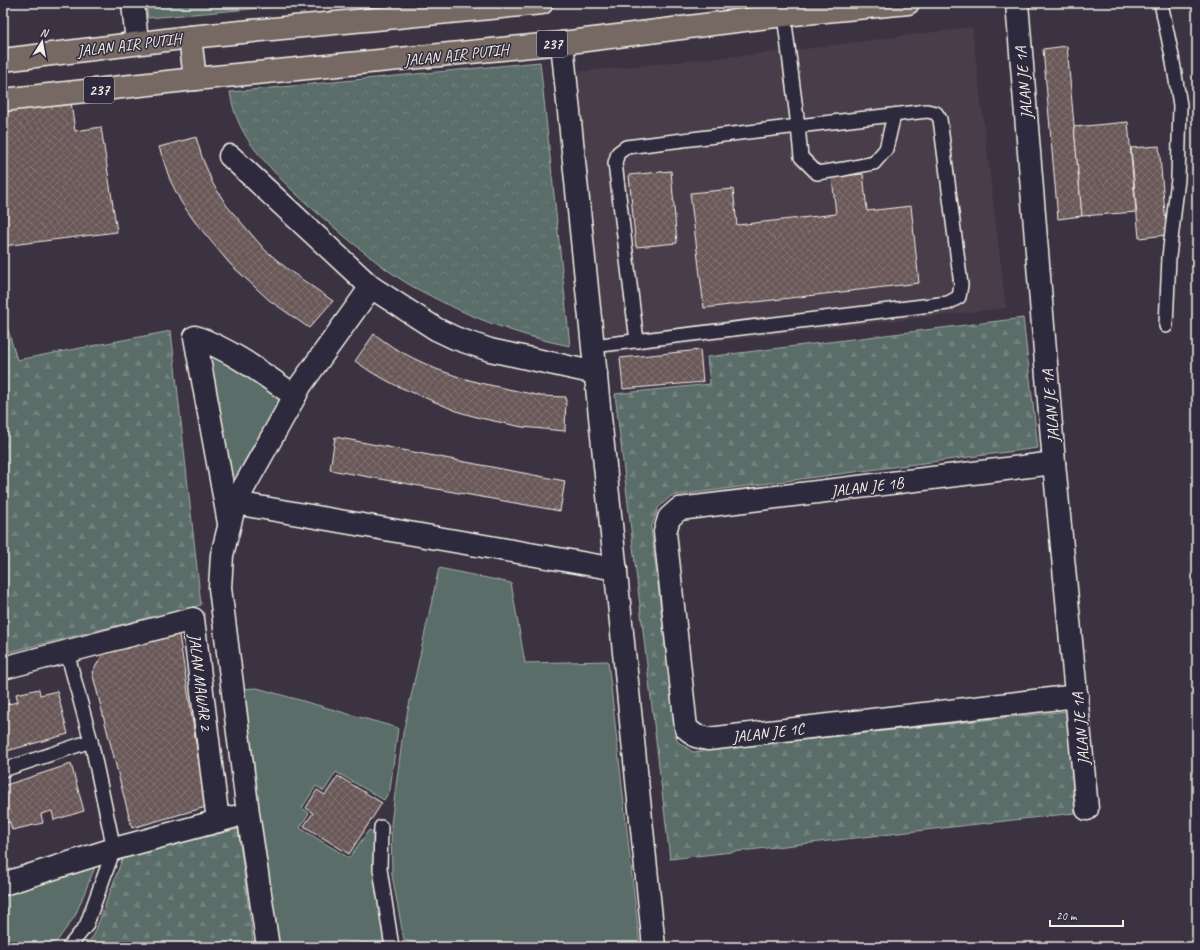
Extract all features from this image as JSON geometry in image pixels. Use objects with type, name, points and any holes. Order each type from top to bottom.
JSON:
[{"type":"main road","name":"JALAN AIR PUTIH","points":[[3,60],[190,36],[542,3]]},
{"type":"main road","name":"JALAN AIR PUTIH","points":[[3,100],[195,79],[562,43],[784,15],[908,3]]},
{"type":"main road","points":[[190,36],[195,79]]},
{"type":"street","points":[[133,3],[137,43]]},
{"type":"street","name":"JALAN JE 1A","points":[[1017,3],[1054,464],[1087,809]]},
{"type":"street","points":[[562,43],[654,947]]},
{"type":"street","points":[[230,156],[371,287],[436,329],[455,338],[490,350],[596,374]]},
{"type":"street","points":[[268,947],[248,812],[220,588],[222,555],[235,503],[300,386],[371,287]]},
{"type":"street","points":[[229,526],[195,337],[212,343],[240,358],[295,396]]},
{"type":"street","name":"JALAN JE 1B","points":[[679,509],[1054,464]]},
{"type":"street","points":[[235,503],[616,569]]},
{"type":"street","name":"JALAN JE 1C","points":[[679,509],[669,518],[665,532],[686,728],[696,736],[708,739],[1077,696]]},
{"type":"street","name":"JALAN MAWAR 2","points":[[3,668],[193,619],[218,821]]},
{"type":"street","points":[[3,884],[114,849],[248,812]]},
{"type":"lane","points":[[1161,3],[1180,105],[1178,179],[1169,257],[1166,326]]},
{"type":"lane","points":[[784,15],[801,157],[816,173],[874,163],[886,149],[894,115]]},
{"type":"lane","points":[[593,346],[637,341],[948,303],[959,297],[961,285],[940,119],[936,113],[927,111],[626,147],[618,153],[615,163],[637,341]]},
{"type":"lane","points":[[66,652],[92,741],[114,849],[86,926],[69,947]]},
{"type":"lane","points":[[3,770],[92,741]]},
{"type":"lane","points":[[381,827],[380,869],[392,947]]},
{"type":"shaded area","points":[[972,27],[1006,308],[599,355],[575,72],[788,51]]},
{"type":"green space","points":[[146,3],[318,3],[148,18]]},
{"type":"green space","points":[[540,62],[570,346],[513,331],[458,310],[413,287],[384,268],[313,209],[267,164],[243,131],[236,116],[230,92]]},
{"type":"green space","points":[[3,313],[17,360],[171,331],[201,605],[9,652],[3,627]]},
{"type":"green space","points":[[1023,318],[1038,448],[671,496],[658,508],[651,528],[677,741],[693,752],[1067,711],[1075,813],[670,859],[615,394],[710,384],[707,357]]},
{"type":"green space","points":[[206,351],[282,399],[232,490]]},
{"type":"green space","points":[[439,568],[511,583],[525,663],[608,661],[640,947],[436,947],[404,940],[392,875],[391,824],[403,733]]},
{"type":"green space","points":[[257,688],[398,728],[390,790],[384,800],[336,772],[324,791],[316,786],[302,808],[309,813],[300,828],[349,858],[369,830],[373,832],[374,869],[386,947],[360,942],[343,941],[320,942],[306,947],[273,947],[237,689]]},
{"type":"green space","points":[[238,829],[254,947],[84,947],[94,935],[123,857]]},
{"type":"green space","points":[[95,867],[75,916],[57,941],[40,947],[3,947],[3,896]]},
{"type":"building","points":[[1067,46],[1082,216],[1058,219],[1043,49]]},
{"type":"building","points":[[71,102],[75,131],[101,127],[117,232],[3,246],[3,140],[5,140],[3,112]]},
{"type":"building","points":[[1128,122],[1136,212],[1082,216],[1074,127]]},
{"type":"building","points":[[196,137],[213,184],[227,206],[265,250],[290,271],[333,301],[309,328],[269,300],[230,264],[195,222],[181,202],[170,180],[159,147]]},
{"type":"building","points":[[1159,146],[1167,235],[1139,238],[1131,148]]},
{"type":"building","points":[[671,171],[677,243],[636,247],[629,175]]},
{"type":"building","points":[[863,174],[867,211],[911,206],[919,283],[704,308],[690,193],[733,189],[737,225],[836,214],[832,177]]},
{"type":"building","points":[[374,334],[394,348],[413,358],[436,369],[459,377],[541,396],[566,397],[565,431],[522,427],[480,418],[459,412],[397,386],[371,372],[355,361]]},
{"type":"building","points":[[700,350],[703,382],[623,389],[620,358]]},
{"type":"building","points":[[335,437],[565,481],[560,511],[330,470]]},
{"type":"building","points":[[179,635],[206,807],[132,828],[92,672],[104,653]]},
{"type":"building","points":[[39,689],[40,695],[57,691],[68,734],[3,752],[3,705],[18,702],[16,694]]},
{"type":"building","points":[[71,764],[84,811],[54,820],[52,811],[41,814],[43,823],[12,830],[10,822],[3,824],[3,786]]},
{"type":"building","points":[[338,776],[382,803],[349,854],[304,826],[313,813],[306,808],[317,790],[325,795]]}]
